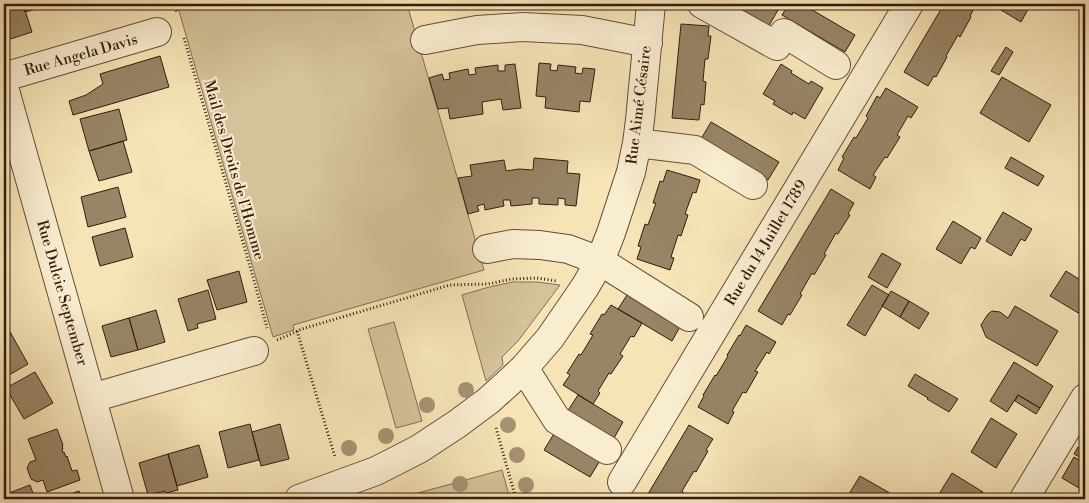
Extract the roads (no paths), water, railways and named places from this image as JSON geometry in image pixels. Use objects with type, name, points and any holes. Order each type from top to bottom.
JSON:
[{"type":"street","name":"Rue Aimé Césaire","points":[[299,499],[376,471],[419,449],[488,401],[524,368],[550,338],[600,262],[631,172],[637,143],[651,4]]},
{"type":"street","points":[[702,4],[777,46],[784,33],[836,65]]},
{"type":"street","name":"Rue du 14 Juillet 1789","points":[[622,482],[909,4]]},
{"type":"street","points":[[425,40],[477,30],[523,27],[582,30],[648,44]]},
{"type":"street","name":"Rue Angela Davis","points":[[4,77],[173,28]]},
{"type":"street","name":"Rue Dulcie September","points":[[4,87],[120,499]]},
{"type":"street","points":[[637,143],[695,150],[753,185]]},
{"type":"street","points":[[487,249],[513,244],[540,244],[568,249],[600,262],[689,317]]},
{"type":"street","points":[[92,398],[262,347]]},
{"type":"street","points":[[524,368],[557,420],[607,450]]},
{"type":"street","points":[[1024,499],[1085,398]]}]
